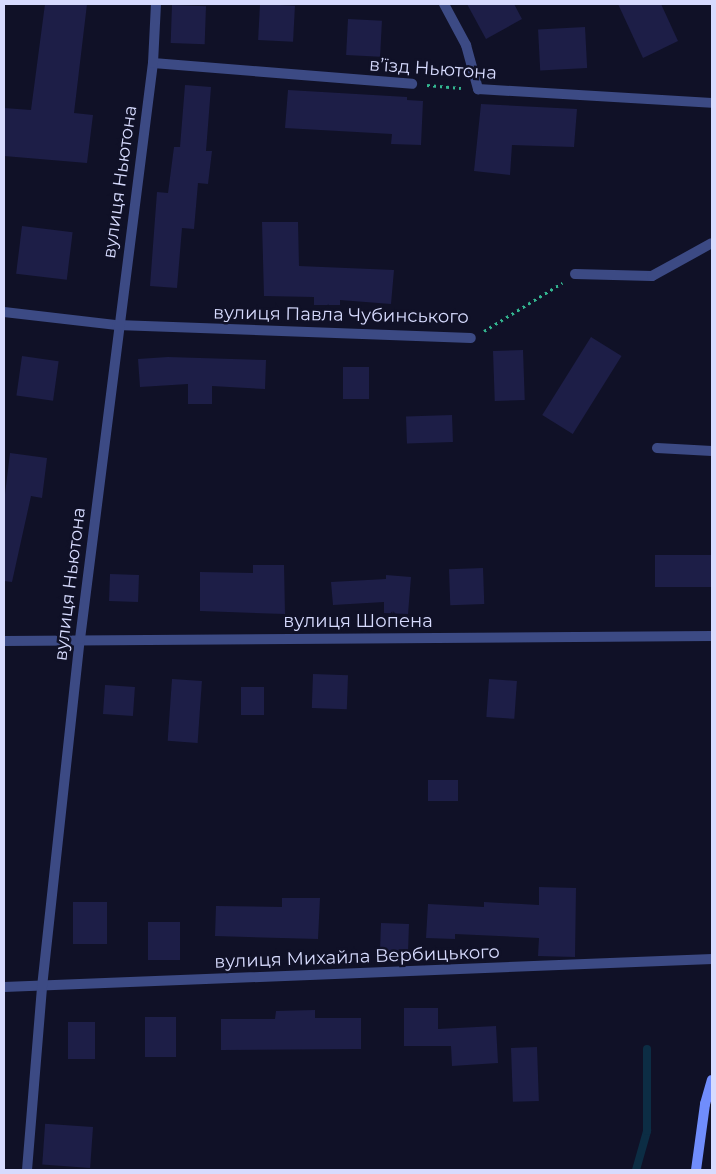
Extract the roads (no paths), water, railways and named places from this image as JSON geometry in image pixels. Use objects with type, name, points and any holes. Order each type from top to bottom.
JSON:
[{"type":"main road","points":[[696,1170],[705,1104],[712,1080]]},
{"type":"street","name":"вулиця Ньютона","points":[[27,1170],[42,987],[80,639],[117,325],[153,63],[156,4]]},
{"type":"street","name":"в’їзд Ньютона","points":[[444,4],[466,45],[478,89],[712,103]]},
{"type":"street","name":"в’їзд Ньютона","points":[[153,63],[412,84]]},
{"type":"street","points":[[575,274],[652,276],[712,243]]},
{"type":"street","name":"вулиця Павла Чубинського","points":[[4,312],[117,325],[470,338]]},
{"type":"street","points":[[657,448],[712,451]]},
{"type":"street","name":"вулиця Шопена","points":[[4,642],[80,639],[712,636]]},
{"type":"street","name":"вулиця Михайла Вербицького","points":[[4,987],[42,987],[712,959]]},
{"type":"waterway","points":[[636,1170],[647,1131],[647,1049]]}]
